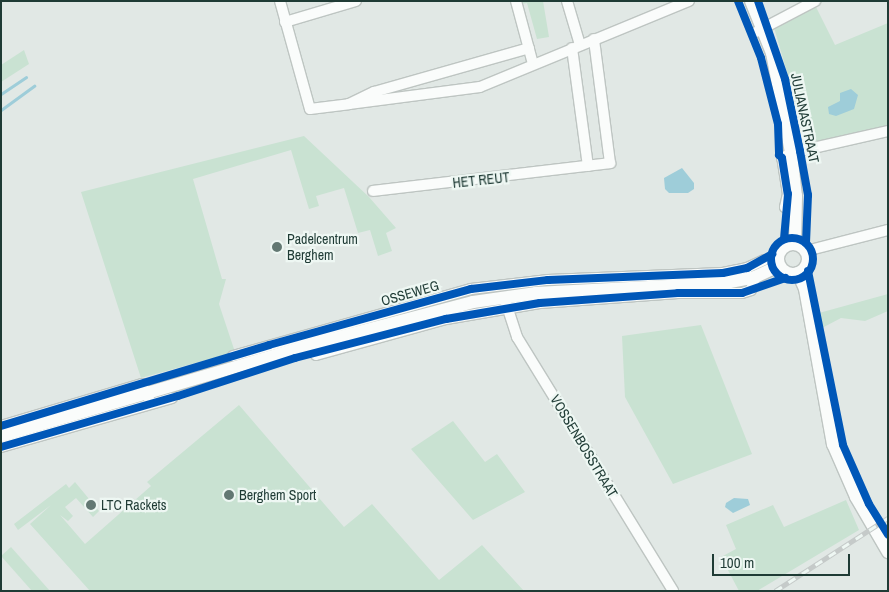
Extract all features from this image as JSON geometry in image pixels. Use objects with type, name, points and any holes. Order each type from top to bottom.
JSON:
[{"type":"street","points":[[280,1],[310,109],[480,87],[689,1]]},
{"type":"street","points":[[285,22],[356,1]]},
{"type":"street","points":[[516,1],[534,64]]},
{"type":"street","points":[[567,1],[576,46],[588,166]]},
{"type":"street","name":"JULIANASTRAAT","points":[[742,1],[759,31]]},
{"type":"street","name":"JULIANASTRAAT","points":[[751,1],[759,31],[772,65],[792,153],[796,209],[795,243]]},
{"type":"street","points":[[759,31],[815,1]]},
{"type":"street","name":"HET REUT","points":[[373,191],[610,163],[594,39]]},
{"type":"street","points":[[349,104],[374,92],[529,48]]},
{"type":"street","points":[[792,153],[888,131]]},
{"type":"street","points":[[806,251],[888,230]]},
{"type":"street","points":[[795,243],[806,251],[807,264],[798,273],[786,273],[779,266],[777,258],[781,248],[795,243]]},
{"type":"street","name":"OSSEWEG","points":[[234,356],[248,357],[315,350],[376,332],[447,307],[738,276],[764,260]]},
{"type":"street","name":"OSSEWEG","points":[[1,446],[149,397],[248,357],[471,289],[548,280],[755,277],[779,266]]},
{"type":"street","points":[[798,273],[805,289],[833,444],[856,497],[888,552]]},
{"type":"street","name":"OSSEWEG","points":[[506,302],[742,293],[751,290],[755,277]]},
{"type":"street","name":"VOSSENBOSSTRAAT","points":[[506,302],[518,337],[673,591]]},
{"type":"street","name":"OSSEWEG","points":[[1,426],[74,409],[149,397],[172,398]]},
{"type":"street","name":"OSSEWEG","points":[[1,436],[74,409]]},
{"type":"green space","points":[[520,1],[543,1],[549,37],[537,39],[527,3],[521,4]]},
{"type":"green space","points":[[814,3],[835,45],[888,23],[888,126],[808,145],[773,24]]},
{"type":"green space","points":[[24,50],[29,64],[1,82],[1,65]]},
{"type":"green space","points":[[304,136],[369,197],[396,228],[386,233],[392,251],[378,256],[370,230],[358,233],[344,188],[316,196],[319,206],[309,209],[291,150],[193,179],[222,279],[226,279],[219,304],[235,352],[141,378],[81,192]]},
{"type":"green space","points":[[888,294],[888,311],[865,321],[841,318],[822,328],[819,313]]},
{"type":"green space","points":[[701,325],[752,454],[673,484],[625,397],[622,336]]},
{"type":"green space","name":"Berghem Sport","points":[[239,405],[344,527],[372,504],[439,580],[482,545],[524,591],[90,591],[30,524],[51,505],[18,530],[14,524],[66,484],[69,488],[75,482],[99,511],[93,517],[76,498],[65,507],[73,516],[68,521],[60,515],[85,544],[151,486],[147,482]]},
{"type":"green space","points":[[453,421],[485,462],[497,454],[525,492],[473,520],[411,449]]},
{"type":"green space","points":[[846,500],[859,530],[757,591],[739,591],[721,557],[736,549],[726,525],[773,505],[784,527]]},
{"type":"green space","points":[[11,547],[50,591],[32,591],[1,556]]},
{"type":"water","points":[[851,89],[858,95],[854,109],[836,116],[829,114],[828,107],[840,101],[840,93]]},
{"type":"water","points":[[682,168],[694,183],[694,189],[688,193],[669,193],[665,189],[664,178]]},
{"type":"water","points":[[734,498],[748,499],[750,505],[733,513],[725,507],[726,503]]},
{"type":"waterway","points":[[1,94],[26,77]]},
{"type":"waterway","points":[[1,110],[34,86]]},
{"type":"railway","points":[[775,591],[888,518]]},
{"type":"cycle path","points":[[738,1],[761,58],[778,124],[779,155],[782,158],[788,194],[784,239]]},
{"type":"cycle path","points":[[758,1],[785,79],[800,151],[808,195],[806,243]]},
{"type":"cycle path","points":[[792,238],[807,244],[813,259],[807,274],[792,280],[777,274],[771,259],[777,244],[792,238]]},
{"type":"cycle path","points":[[1,426],[269,345],[471,289],[548,280],[723,273],[747,268],[772,254]]},
{"type":"cycle path","points":[[808,271],[843,445],[869,504],[888,535]]},
{"type":"cycle path","points":[[1,447],[178,396],[295,358],[446,319],[540,303],[678,293],[742,293],[785,278]]},
{"type":"place","name":"Padelcentrum Berghem","points":[[277,247]]},
{"type":"place","name":"Berghem Sport","points":[[229,495]]},
{"type":"place","name":"LTC Rackets","points":[[91,505]]}]
